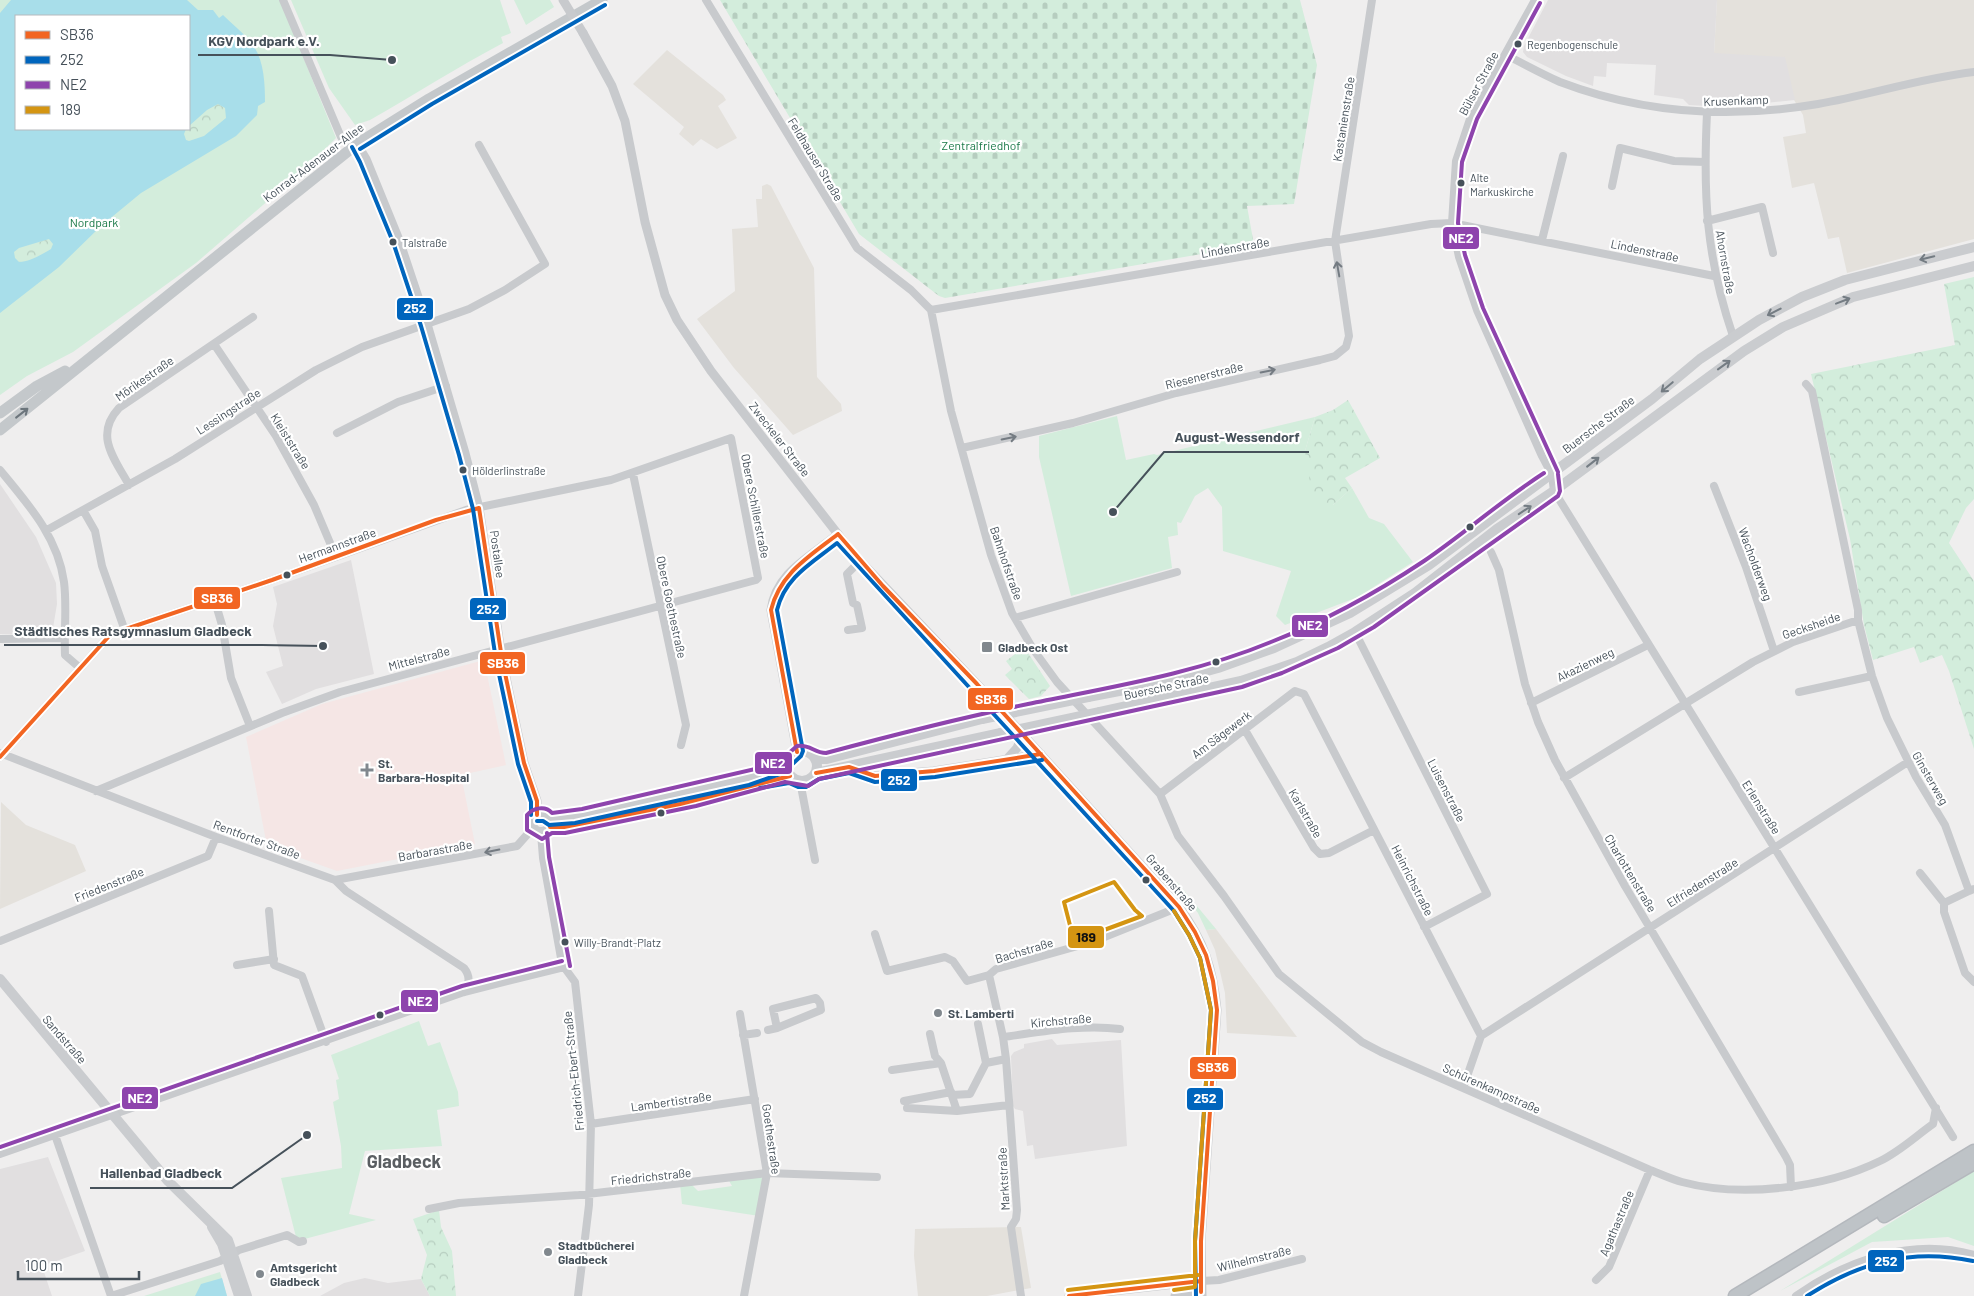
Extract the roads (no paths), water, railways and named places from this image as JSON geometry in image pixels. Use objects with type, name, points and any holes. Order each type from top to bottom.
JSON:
[{"type":"highway","points":[[1735,1296],[1974,1151]]},
{"type":"highway","points":[[1752,1296],[1974,1163]]},
{"type":"main road","name":"Konrad-Adenauer-Allee","points":[[0,430],[357,144],[429,99],[602,0]]},
{"type":"main road","name":"Buersche Straße","points":[[815,759],[827,759],[982,719],[1171,681],[1218,668],[1311,632],[1388,592],[1429,565],[1524,493],[1552,475],[1733,336],[1802,297],[1845,280],[1974,247]]},
{"type":"main road","name":"Buersche Straße","points":[[816,773],[1242,682],[1298,662],[1355,632],[1415,593],[1497,529],[1554,492],[1744,351],[1783,327],[1853,297],[1974,266]]},
{"type":"main road","name":"Konrad-Adenauer-Allee","points":[[0,413],[37,386],[86,360]]},
{"type":"main road","points":[[815,759],[808,752],[797,752],[791,756],[787,764],[776,770],[549,823],[537,831],[533,818],[542,814],[549,823],[564,827],[678,804],[719,794],[751,783],[790,776],[800,782],[810,780],[816,773],[815,759]]},
{"type":"main road","points":[[787,764],[790,776]]},
{"type":"main road","name":"Sandstraße","points":[[0,980],[168,1181],[212,1226],[222,1232],[228,1240],[230,1256]]},
{"type":"main road","points":[[230,1256],[239,1296]]},
{"type":"main road","points":[[230,1256],[247,1296]]},
{"type":"street","points":[[283,0],[341,137]]},
{"type":"street","name":"Zweckeler Straße","points":[[562,0],[583,33],[612,86],[625,121],[650,243],[666,295],[677,320],[693,345],[711,371],[860,561],[1041,754],[1101,821]]},
{"type":"street","name":"Feldhauser Straße","points":[[706,0],[857,248],[911,290],[931,310]]},
{"type":"street","name":"Kastanienstraße","points":[[1335,241],[1372,0]]},
{"type":"street","name":"Bülser Straße","points":[[1535,0],[1471,116],[1456,161],[1452,223],[1459,257],[1477,310],[1552,475],[1554,492]]},
{"type":"street","name":"Krusenkamp","points":[[1506,55],[1560,82],[1619,101],[1663,109],[1707,113],[1766,111],[1819,104],[1974,72]]},
{"type":"street","name":"Ahornstraße","points":[[1707,113],[1705,162],[1707,221],[1714,276],[1733,336]]},
{"type":"street","name":"Postallee","points":[[357,144],[366,158],[399,240],[446,386],[479,508],[500,649],[522,756],[537,801],[538,815]]},
{"type":"street","points":[[427,324],[469,309],[505,290],[545,264],[479,145]]},
{"type":"street","points":[[1612,186],[1620,148],[1674,161],[1705,162]]},
{"type":"street","points":[[1542,240],[1563,156]]},
{"type":"street","name":"Ahornstraße","points":[[1707,221],[1762,207],[1773,254]]},
{"type":"street","name":"Lindenstraße","points":[[931,310],[1431,224],[1452,223],[1714,276]]},
{"type":"street","name":"Riesenerstraße","points":[[962,448],[1073,424],[1176,393],[1335,356],[1346,347],[1349,336],[1335,241]]},
{"type":"street","name":"Bahnhofstraße","points":[[931,310],[951,411],[991,556],[1015,618],[1049,673],[1149,781]]},
{"type":"street","name":"Mörikestraße","points":[[129,485],[108,446],[106,436],[112,415],[253,317]]},
{"type":"street","name":"Lessingstraße","points":[[47,530],[175,459],[296,381],[329,363],[362,348],[427,324]]},
{"type":"street","name":"Kleiststraße","points":[[214,344],[276,436],[301,480],[336,557]]},
{"type":"street","name":"Gecksheide","points":[[1564,778],[1684,703],[1774,651],[1858,620],[1858,610],[1812,391],[1806,384]]},
{"type":"street","points":[[337,433],[398,402],[446,386]]},
{"type":"street","name":"Hermannstraße","points":[[1,755],[111,634],[124,628],[336,557],[436,520],[479,508],[633,474],[731,438]]},
{"type":"street","name":"Obere Schillerstraße","points":[[731,438],[758,578]]},
{"type":"street","points":[[0,470],[47,530],[58,556],[64,583],[65,655],[80,668]]},
{"type":"street","name":"Obere Goethestraße","points":[[633,474],[686,725],[680,745]]},
{"type":"street","name":"Wacholderweg","points":[[1714,486],[1746,567],[1774,651]]},
{"type":"street","name":"Erlenstraße","points":[[1554,492],[1953,1138]]},
{"type":"street","points":[[83,510],[95,531],[102,566],[124,628]]},
{"type":"street","points":[[797,752],[770,610],[772,599],[780,581],[838,534]]},
{"type":"street","name":"Charlottenstraße","points":[[1491,552],[1499,570],[1531,703],[1564,778],[1786,1157],[1790,1165],[1791,1187]]},
{"type":"street","points":[[848,630],[862,628],[857,605],[853,603],[848,574],[860,561]]},
{"type":"street","points":[[1015,618],[1177,572]]},
{"type":"street","name":"Mittelstraße","points":[[96,791],[250,726],[340,692],[758,578]]},
{"type":"street","points":[[214,598],[222,625],[231,678],[250,726]]},
{"type":"street","name":"Ginsterweg","points":[[1858,620],[1872,676],[1887,718],[1908,762],[1945,825],[1971,890],[1944,903]]},
{"type":"street","name":"Luisenstraße","points":[[1355,632],[1487,894],[1424,927]]},
{"type":"street","points":[[0,639],[64,638]]},
{"type":"street","name":"Akazienweg","points":[[1531,703],[1648,645]]},
{"type":"street","points":[[1799,692],[1872,676]]},
{"type":"street","name":"Heinrichstraße","points":[[1295,691],[1304,694],[1482,1036]]},
{"type":"street","name":"Am Sägewerk","points":[[1160,794],[1295,691]]},
{"type":"street","name":"Karlstraße","points":[[1245,730],[1314,848],[1320,854],[1328,853],[1374,830]]},
{"type":"street","points":[[1006,759],[1017,748],[1022,735]]},
{"type":"street","name":"Buersche Straße","points":[[849,767],[875,776],[934,771],[1041,754]]},
{"type":"street","name":"Rentforter Straße","points":[[1,755],[335,880],[346,891],[464,968],[468,974],[469,984],[464,992]]},
{"type":"street","name":"Elfriedenstraße","points":[[1482,1036],[1908,762]]},
{"type":"street","name":"Schürenkampstraße","points":[[1149,781],[1160,794],[1178,836],[1280,974],[1367,1045],[1650,1170],[1682,1182],[1713,1187],[1791,1187],[1828,1180],[1882,1160],[1933,1124],[1936,1108]]},
{"type":"street","points":[[800,782],[815,860]]},
{"type":"street","name":"Grabenstraße","points":[[1101,821],[1180,907],[1206,953],[1214,980],[1217,1010],[1201,1241],[1202,1294]]},
{"type":"street","points":[[0,1154],[326,1042],[464,992],[564,967],[537,831]]},
{"type":"street","name":"Barbarastraße","points":[[335,880],[517,846],[537,831]]},
{"type":"street","name":"Friedenstraße","points":[[0,941],[208,856],[216,837]]},
{"type":"street","points":[[1920,872],[1944,903],[1954,946],[1965,973],[1974,982]]},
{"type":"street","name":"Bachstraße","points":[[875,934],[887,970],[945,957],[953,961],[967,981],[990,975],[996,969],[1076,947],[1180,907]]},
{"type":"street","points":[[269,911],[274,965],[302,976],[326,1042]]},
{"type":"street","points":[[237,965],[274,959]]},
{"type":"street","name":"Friedrich-Ebert-Straße","points":[[564,967],[575,982],[591,1124],[590,1193],[578,1296]]},
{"type":"street","name":"Marktstraße","points":[[990,975],[1004,1037],[1017,1210],[1016,1219],[1011,1227],[1021,1296]]},
{"type":"street","points":[[768,1030],[777,1028],[821,1010],[820,1003],[816,998],[773,1009],[777,1028]]},
{"type":"street","name":"Goethestraße","points":[[740,1014],[768,1173],[744,1296]]},
{"type":"street","points":[[978,1024],[986,1063],[970,1094],[952,1094],[905,1104],[957,1111],[1009,1105]]},
{"type":"street","name":"Kirchstraße","points":[[1004,1037],[1060,1030],[1108,1027],[1120,1029]]},
{"type":"street","points":[[743,1035],[756,1033]]},
{"type":"street","points":[[930,1034],[935,1056],[941,1063],[957,1111]]},
{"type":"street","points":[[1463,1088],[1482,1036]]},
{"type":"street","points":[[986,1063],[1006,1059]]},
{"type":"street","points":[[892,1070],[941,1063]]},
{"type":"street","name":"Lambertistraße","points":[[591,1124],[755,1100]]},
{"type":"street","points":[[55,1135],[111,1296],[287,1236],[299,1242],[304,1241]]},
{"type":"street","name":"Agathastraße","points":[[1596,1280],[1609,1267],[1650,1170]]},
{"type":"street","name":"Friedrichstraße","points":[[429,1210],[459,1203],[590,1193],[768,1173],[877,1177]]},
{"type":"street","points":[[1796,1296],[1806,1293],[1835,1272],[1866,1259],[1895,1252],[1926,1249],[1958,1250],[1974,1255]]},
{"type":"street","name":"Wilhelmstraße","points":[[1069,1296],[1212,1281],[1302,1259]]},
{"type":"street","name":"Wilhelmstraße","points":[[1202,1294],[1212,1281]]},
{"type":"street","points":[[1175,1296],[1202,1294]]},
{"type":"water","points":[[11,0],[187,0],[198,10],[213,10],[219,18],[223,15],[253,45],[260,61],[265,86],[265,102],[258,106],[257,115],[236,136],[141,193],[101,226],[59,267],[0,313],[0,13]],"holes":[[[49,239],[53,244],[51,249],[32,259],[19,262],[15,258],[14,252],[19,248]]]},
{"type":"water","points":[[222,1278],[227,1296],[195,1296],[201,1284]]},
{"type":"place","name":"Regenbogenschule","points":[[1518,44]]},
{"type":"place","name":"KGV Nordpark e.V.","points":[[392,60]]},
{"type":"place","name":"Alte Markuskirche","points":[[1461,183]]},
{"type":"place","name":"Talstraße","points":[[393,242]]},
{"type":"place","name":"Hölderlinstraße","points":[[463,470]]},
{"type":"place","name":"August-Wessendorf","points":[[1113,512]]},
{"type":"place","name":"Städtisches Ratsgymnasium Gladbeck","points":[[323,646]]},
{"type":"place","name":"Gladbeck Ost","points":[[987,647]]},
{"type":"place","name":"St. Barbara-Hospital","points":[[367,770]]},
{"type":"place","name":"Willy-Brandt-Platz","points":[[565,942]]},
{"type":"place","name":"St. Lamberti","points":[[938,1013]]},
{"type":"place","name":"Hallenbad Gladbeck","points":[[307,1135]]},
{"type":"place","name":"Stadtbücherei Gladbeck","points":[[548,1252]]},
{"type":"place","name":"Amtsgericht Gladbeck","points":[[260,1274]]},
{"type":"district","name":"Gladbeck","points":[[404,1161]]},
{"type":"park label","name":"Zentralfriedhof","points":[[981,145]]},
{"type":"park label","name":"Nordpark","points":[[94,222]]}]
